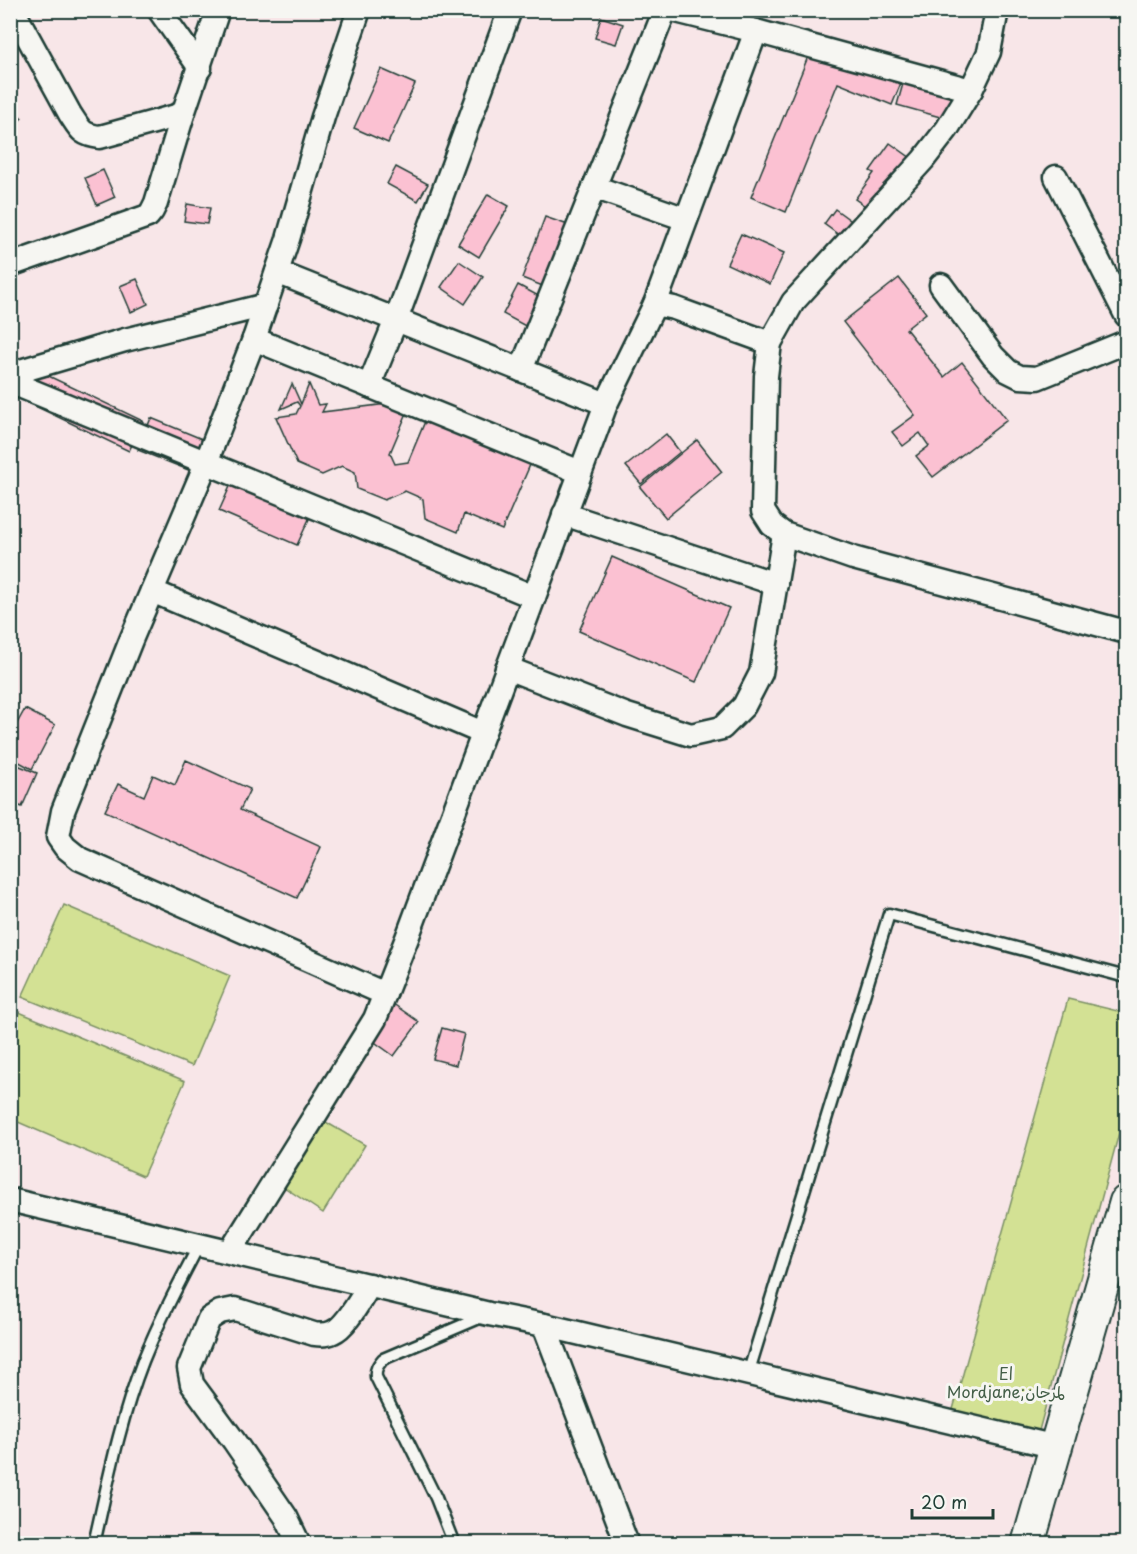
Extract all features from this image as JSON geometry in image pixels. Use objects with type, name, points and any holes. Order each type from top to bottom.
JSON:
[{"type":"main road","points":[[1028,1544],[1126,1202]]},
{"type":"street","points":[[13,10],[70,114],[88,136],[100,137],[183,114]]},
{"type":"street","points":[[159,10],[200,68]]},
{"type":"street","points":[[12,262],[148,216],[156,203],[218,10]]},
{"type":"street","points":[[358,10],[323,117],[288,239],[254,339],[63,811],[58,837],[65,847],[80,859],[385,994]]},
{"type":"street","points":[[369,386],[396,320],[510,10]]},
{"type":"street","points":[[521,370],[665,10]]},
{"type":"street","points":[[672,10],[971,90]]},
{"type":"street","points":[[997,10],[989,52],[971,90],[947,129],[923,160],[793,302],[770,343],[766,376],[763,512],[772,525],[784,534],[853,558],[1126,632]]},
{"type":"street","points":[[230,1252],[375,1019],[606,404],[655,303],[756,32]]},
{"type":"street","points":[[1056,177],[1126,315]]},
{"type":"street","points":[[594,188],[686,219]]},
{"type":"street","points":[[277,272],[606,404]]},
{"type":"street","points":[[941,285],[993,356],[1008,370],[1020,377],[1037,378],[1126,342]]},
{"type":"street","points":[[655,303],[711,320],[770,343]]},
{"type":"street","points":[[10,374],[125,340],[266,305]]},
{"type":"street","points":[[254,339],[580,472]]},
{"type":"street","points":[[10,382],[534,597]]},
{"type":"street","points":[[564,514],[776,584]]},
{"type":"street","points":[[507,668],[627,715],[691,735],[722,728],[744,706],[761,673],[784,534]]},
{"type":"street","points":[[152,591],[483,733]]},
{"type":"street","points":[[10,1200],[1056,1447]]},
{"type":"street","points":[[299,1544],[286,1517],[192,1384],[189,1368],[208,1319],[220,1312],[235,1309],[314,1334],[324,1335],[342,1326],[370,1285]]},
{"type":"street","points":[[544,1325],[627,1544]]},
{"type":"lane","points":[[748,1375],[889,914],[1126,977]]},
{"type":"lane","points":[[94,1544],[119,1435],[143,1361],[172,1296],[199,1245]]},
{"type":"lane","points":[[454,1544],[436,1498],[376,1377],[376,1371],[383,1359],[489,1314]]},
{"type":"green space","points":[[64,905],[230,976],[192,1066],[22,997]]},
{"type":"green space","name":"El Mordjane;لمرجان","points":[[1068,999],[1126,1013],[1126,1107],[1037,1438],[952,1413]]},
{"type":"green space","points":[[19,1012],[185,1081],[143,1176],[11,1119],[11,1030]]},
{"type":"green space","points":[[324,1121],[365,1145],[323,1213],[284,1187]]},
{"type":"building","points":[[601,17],[623,24],[616,44],[595,38]]},
{"type":"building","points":[[816,37],[905,73],[892,105],[838,83],[786,212],[751,197]]},
{"type":"building","points":[[908,66],[957,99],[951,120],[897,105]]},
{"type":"building","points":[[381,69],[415,84],[388,143],[354,128]]},
{"type":"building","points":[[12,108],[22,118],[10,129],[10,109]]},
{"type":"building","points":[[890,143],[918,163],[880,216],[855,199],[874,173],[870,171]]},
{"type":"building","points":[[396,167],[428,184],[418,201],[387,184]]},
{"type":"building","points":[[103,170],[115,197],[97,205],[85,178]]},
{"type":"building","points":[[488,194],[509,206],[479,257],[458,244]]},
{"type":"building","points":[[187,204],[210,208],[207,224],[184,221]]},
{"type":"building","points":[[835,209],[854,223],[843,238],[824,224]]},
{"type":"building","points":[[545,217],[571,226],[548,288],[522,278]]},
{"type":"building","points":[[741,234],[784,253],[770,284],[727,264]]},
{"type":"building","points":[[459,261],[483,277],[465,304],[441,287]]},
{"type":"building","points":[[899,278],[926,313],[906,329],[944,377],[962,362],[1007,420],[933,477],[916,456],[929,446],[920,433],[903,446],[892,432],[915,415],[843,322]]},
{"type":"building","points":[[137,279],[148,304],[131,312],[120,286]]},
{"type":"building","points":[[518,285],[546,300],[531,329],[503,314]]},
{"type":"building","points":[[15,360],[143,421],[129,451],[10,394],[10,370]]},
{"type":"building","points":[[292,384],[301,404],[309,384],[318,405],[326,404],[322,412],[412,401],[390,453],[395,464],[408,462],[426,419],[533,458],[502,530],[464,514],[458,532],[425,518],[423,499],[405,491],[384,500],[357,489],[355,472],[342,466],[322,475],[297,464],[276,417],[296,414],[300,406],[297,402],[281,409]]},
{"type":"building","points":[[151,418],[219,446],[206,477],[138,450]]},
{"type":"building","points":[[666,434],[680,452],[641,484],[626,466]]},
{"type":"building","points":[[697,440],[722,472],[666,518],[640,487]]},
{"type":"building","points":[[236,473],[316,504],[297,545],[219,511]]},
{"type":"building","points":[[612,557],[729,608],[696,682],[579,631]]},
{"type":"building","points":[[25,709],[55,725],[32,769],[10,757],[10,736]]},
{"type":"building","points":[[186,760],[250,789],[240,810],[321,847],[297,898],[105,811],[118,784],[144,796],[153,775],[175,785]]},
{"type":"building","points":[[10,762],[37,773],[22,807],[10,802]]},
{"type":"building","points":[[389,1001],[419,1022],[394,1056],[365,1035]]},
{"type":"building","points":[[442,1028],[464,1034],[456,1065],[433,1059]]}]
